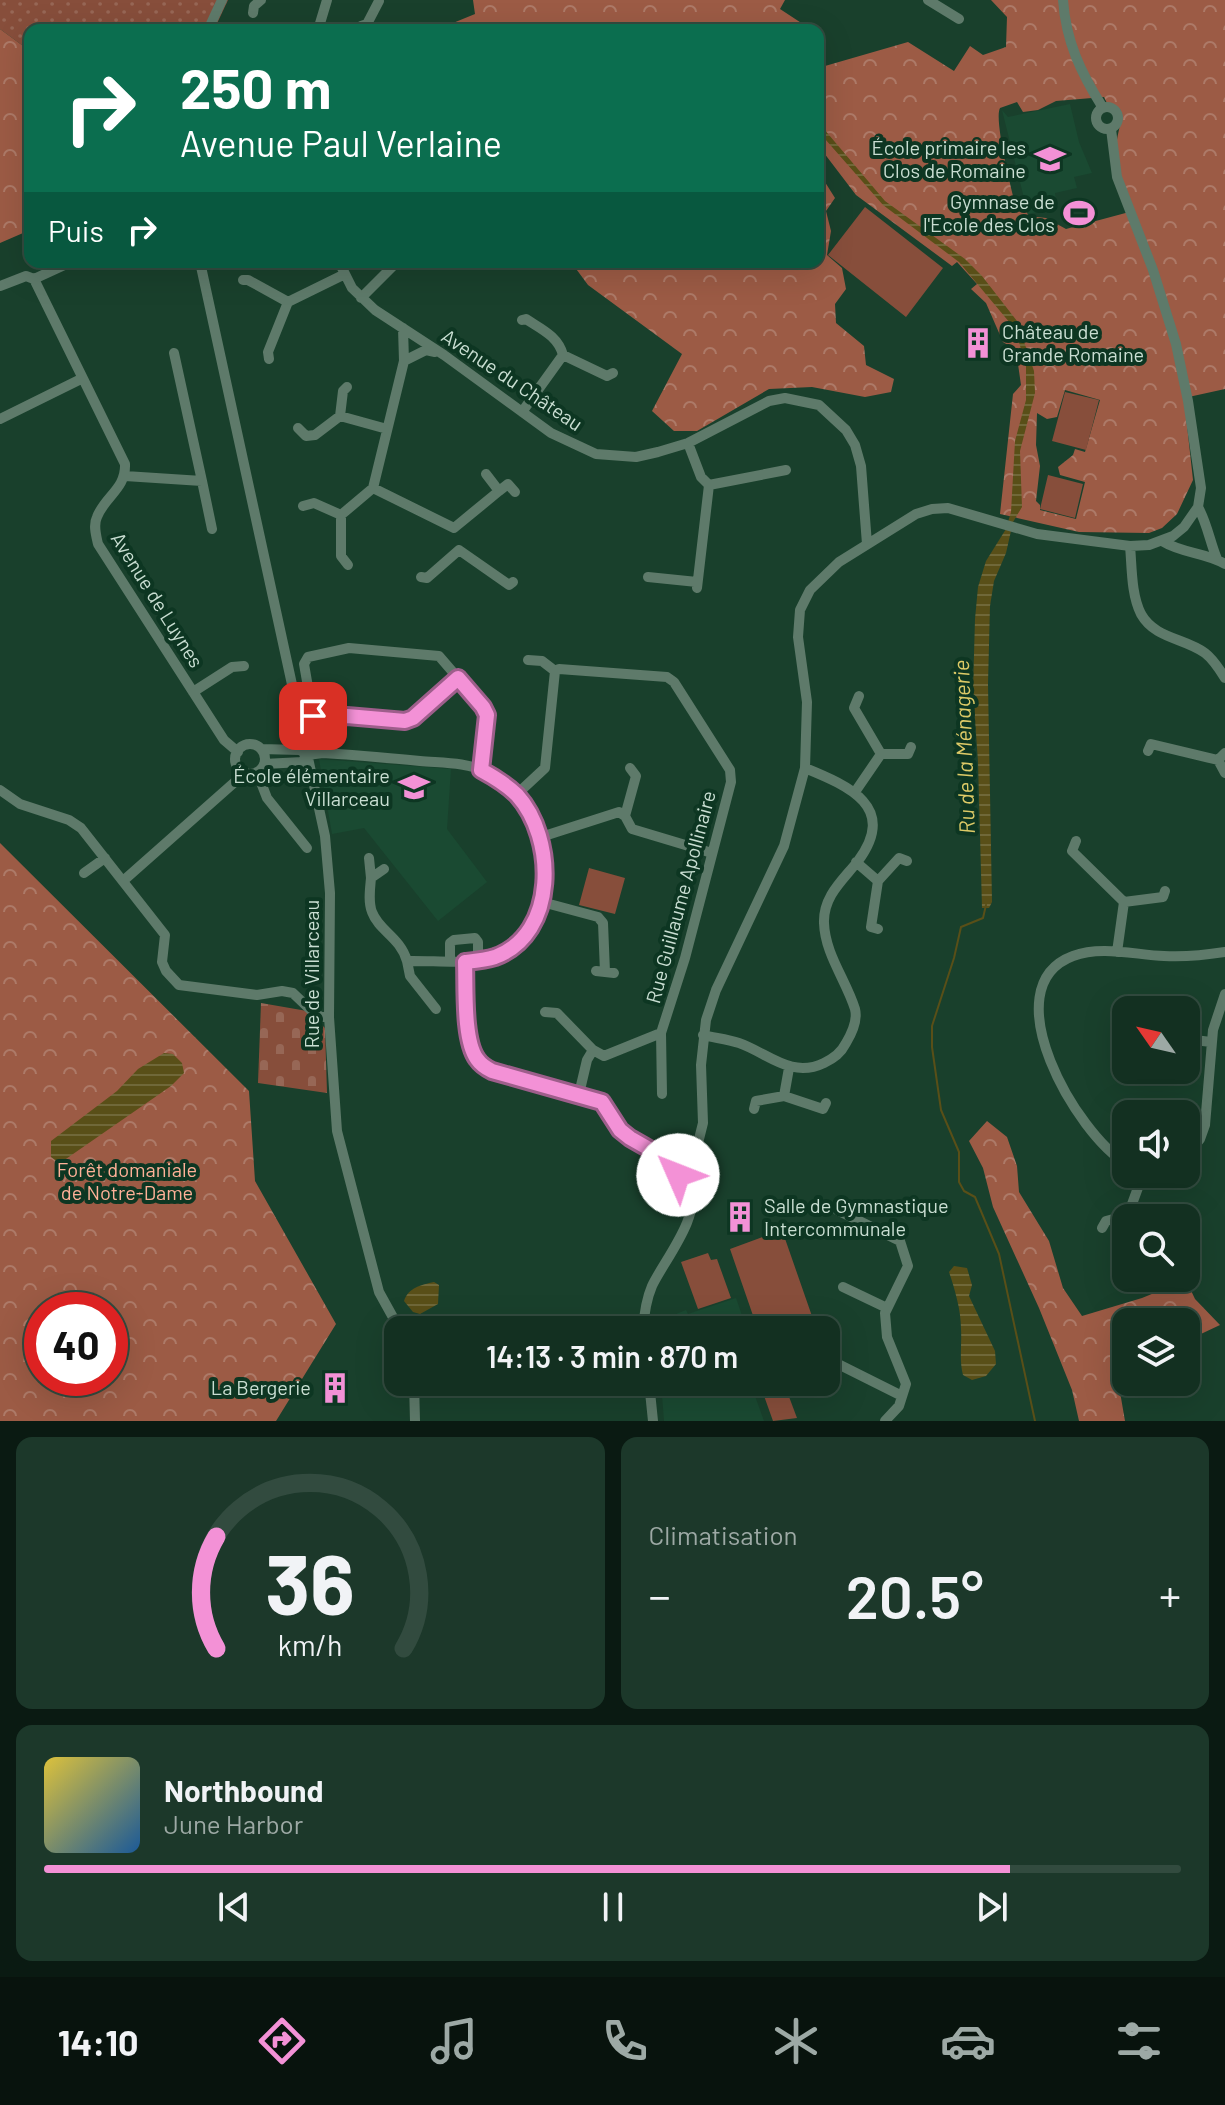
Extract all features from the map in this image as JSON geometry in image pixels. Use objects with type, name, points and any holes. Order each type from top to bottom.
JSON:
[{"type":"street","points":[[211,24],[222,0]]},
{"type":"street","points":[[253,13],[254,6],[261,0]]},
{"type":"street","points":[[320,24],[327,0]]},
{"type":"street","points":[[367,24],[381,0]]},
{"type":"street","points":[[928,0],[959,19]]},
{"type":"street","points":[[1063,0],[1064,19],[1073,52],[1103,108]]},
{"type":"street","points":[[1110,107],[1118,115],[1116,125],[1111,129],[1102,128],[1097,123],[1098,112],[1103,108],[1110,107]]},
{"type":"street","points":[[694,1159],[703,1123],[703,1035],[716,990],[784,846],[805,768],[808,726],[798,637],[804,600],[839,562],[916,514],[932,509],[948,508],[1064,538],[1130,546],[1162,541],[1184,527],[1198,507],[1201,488],[1179,357],[1153,270],[1117,177],[1111,129]]},
{"type":"street","points":[[34,279],[58,268]]},
{"type":"street","name":"Rue de Villarceau","points":[[201,268],[325,836],[329,869],[329,1017],[337,1131],[379,1292],[392,1316]]},
{"type":"street","name":"Avenue du Château","points":[[341,268],[361,298],[551,433],[596,454],[636,457],[688,443],[769,401],[785,398],[819,405],[846,430],[855,445],[861,466],[867,544]]},
{"type":"street","points":[[361,298],[391,268]]},
{"type":"street","points":[[269,359],[268,352],[288,302],[343,275]]},
{"type":"street","points":[[0,286],[26,276],[34,279],[122,457],[125,476],[202,481]]},
{"type":"street","points":[[243,280],[288,302]]},
{"type":"street","points":[[522,320],[526,319],[553,337],[561,346],[563,355],[522,412]]},
{"type":"street","points":[[348,565],[341,556],[341,515],[373,488],[404,361],[403,328]]},
{"type":"street","points":[[404,361],[426,350],[444,355]]},
{"type":"street","points":[[174,353],[212,529]]},
{"type":"street","points":[[563,355],[571,356],[607,376],[613,373]]},
{"type":"street","points":[[0,419],[81,379]]},
{"type":"street","points":[[298,428],[306,436],[315,435],[340,416],[343,391],[347,387]]},
{"type":"street","points":[[340,416],[387,429]]},
{"type":"street","points":[[688,443],[701,477],[709,485]]},
{"type":"street","points":[[709,485],[786,470]]},
{"type":"street","points":[[486,474],[499,491]]},
{"type":"street","name":"Avenue de Luynes","points":[[125,476],[97,517],[95,528],[98,544],[224,740],[238,752],[237,764],[245,773]]},
{"type":"street","points":[[454,528],[508,484],[515,492]]},
{"type":"street","points":[[648,577],[697,585],[709,485]]},
{"type":"street","points":[[373,488],[454,528]]},
{"type":"street","points":[[303,506],[314,503],[341,515]]},
{"type":"street","points":[[1198,507],[1221,561]]},
{"type":"street","points":[[454,528],[459,550],[509,585],[513,582]]},
{"type":"street","points":[[1162,541],[1177,551],[1221,561]]},
{"type":"street","points":[[1130,546],[1134,589],[1141,613],[1151,627],[1205,653],[1225,678]]},
{"type":"street","points":[[421,577],[427,578],[459,550]]},
{"type":"street","points":[[458,678],[413,718],[405,721],[347,716],[316,719],[304,664],[308,657],[349,648],[439,656],[458,678],[483,707],[487,715],[481,770]]},
{"type":"street","points":[[516,795],[545,768],[555,671],[542,661],[528,660]]},
{"type":"street","points":[[193,692],[232,667],[244,666]]},
{"type":"street","name":"Rue Guillaume Apollinaire","points":[[555,671],[667,677],[674,682],[730,770],[731,782],[685,958],[661,1033],[604,1056],[593,1050]]},
{"type":"street","points":[[859,696],[854,708],[881,754]]},
{"type":"street","points":[[238,752],[249,744],[261,749],[300,750],[307,755],[323,753],[456,764],[481,770],[516,795],[541,837],[546,861],[542,902],[521,938],[504,952],[478,960],[407,961]]},
{"type":"street","points":[[1148,751],[1151,744],[1221,757],[1225,773]]},
{"type":"street","points":[[881,754],[908,754],[911,747]]},
{"type":"street","points":[[261,749],[265,756],[261,768],[267,798],[307,848]]},
{"type":"street","points":[[855,792],[881,754]]},
{"type":"street","points":[[123,881],[245,773],[302,762],[307,755]]},
{"type":"street","points":[[625,816],[636,776],[630,768]]},
{"type":"street","points":[[703,1035],[739,1043],[789,1068],[816,1067],[840,1053],[854,1027],[856,1014],[826,939],[824,913],[834,889],[856,862],[872,835],[873,821],[869,808],[855,792],[805,768]]},
{"type":"street","points":[[0,790],[28,807],[69,820],[81,828],[165,935],[162,962],[179,985],[257,995],[282,991],[293,993],[313,1012],[329,1017]]},
{"type":"street","points":[[541,837],[619,812],[632,829],[712,853]]},
{"type":"street","points":[[1076,841],[1072,851],[1124,902]]},
{"type":"street","points":[[84,873],[105,858]]},
{"type":"street","points":[[369,858],[373,916],[403,948],[410,976],[436,1009]]},
{"type":"street","points":[[878,929],[871,927],[878,881],[899,858],[907,861]]},
{"type":"street","points":[[856,862],[878,881]]},
{"type":"street","points":[[371,878],[384,869]]},
{"type":"street","points":[[1124,902],[1163,897],[1165,891]]},
{"type":"street","points":[[542,902],[598,917],[603,923],[605,972]]},
{"type":"street","points":[[1117,952],[1124,902]]},
{"type":"street","points":[[450,960],[450,943],[475,938],[478,942],[478,960]]},
{"type":"street","points":[[1112,1153],[1100,1141],[1060,1081],[1040,1032],[1038,999],[1046,979],[1061,963],[1073,956],[1117,952],[1167,956],[1223,955]]},
{"type":"street","points":[[465,962],[470,1041],[474,1057],[481,1065],[492,1071],[602,1102],[620,1130],[679,1166]]},
{"type":"street","points":[[1200,1139],[1205,1125],[1211,1042],[1225,994]]},
{"type":"street","points":[[545,1012],[557,1013],[593,1050],[587,1060],[579,1094]]},
{"type":"street","points":[[661,1033],[662,1094]]},
{"type":"street","points":[[1200,1041],[1211,1042]]},
{"type":"street","points":[[784,1096],[789,1068]]},
{"type":"street","points":[[754,1109],[756,1101],[784,1096],[823,1109],[826,1103]]},
{"type":"street","points":[[645,1316],[650,1289],[681,1238],[693,1195],[689,1186],[679,1179],[679,1166],[685,1160],[694,1159],[703,1165],[705,1173],[700,1183],[689,1186]]},
{"type":"street","points":[[837,1210],[900,1241],[908,1266],[885,1313],[887,1337],[906,1384],[899,1406],[885,1421]]},
{"type":"street","points":[[1102,1228],[1106,1221],[1112,1220]]},
{"type":"street","points":[[843,1287],[887,1308]]},
{"type":"street","points":[[840,1365],[902,1396]]},
{"type":"street","points":[[414,1396],[415,1421]]},
{"type":"street","points":[[650,1396],[653,1421]]},
{"type":"shaded area","name":"École primaire les Clos de Romaine","points":[[1070,104],[1079,142],[1092,173],[1074,177],[1077,188],[1055,193],[1056,200],[1051,209],[1028,214],[1002,110],[1008,117]]},
{"type":"shaded area","points":[[824,129],[885,201],[965,259],[982,276],[1017,321],[1034,371],[1035,393],[1020,451],[1022,507],[1013,522],[1006,553],[994,581],[990,606],[988,684],[992,902],[989,908],[982,908],[973,690],[975,619],[978,587],[986,561],[1006,529],[1011,512],[1015,441],[1026,400],[1026,366],[1015,329],[959,262],[883,205],[824,138]]},
{"type":"shaded area","points":[[319,759],[451,769],[447,829],[487,882],[438,921],[364,828],[332,834]]},
{"type":"shaded area","points":[[164,1053],[173,1054],[182,1063],[184,1073],[171,1086],[63,1161],[51,1157],[51,1141],[117,1091],[138,1069]]},
{"type":"shaded area","points":[[954,1266],[967,1268],[972,1285],[969,1296],[995,1351],[996,1364],[986,1376],[972,1380],[963,1375],[962,1369],[960,1315],[949,1272]]},
{"type":"shaded area","points":[[434,1282],[439,1285],[438,1304],[420,1314],[413,1312],[404,1301],[406,1296],[416,1287]]},
{"type":"shaded area","points":[[736,1298],[742,1316],[671,1316],[686,1310],[688,1314]]},
{"type":"shaded area","points":[[662,1396],[755,1396],[764,1421],[664,1421]]},
{"type":"green space","points":[[0,0],[228,0],[217,24],[24,24],[24,47],[0,29]]},
{"type":"green space","points":[[473,0],[785,0],[780,9],[803,24],[452,24],[475,14]]},
{"type":"green space","points":[[991,0],[1225,0],[1225,389],[1184,398],[1193,480],[1177,514],[1162,528],[1149,533],[1079,532],[1000,514],[1013,394],[1021,385],[1018,364],[1011,347],[1003,342],[986,303],[971,289],[977,284],[957,262],[952,266],[856,195],[824,153],[824,65],[908,42],[954,71],[970,46],[983,55],[1006,47],[1007,17]],"holes":[[[1104,97],[1109,107],[1120,109],[1117,158],[1133,211],[1066,229],[1046,218],[1028,216],[1025,204],[1014,200],[1001,137],[1000,108],[1017,102],[1023,112],[1038,110],[1056,101]],[[1065,390],[1100,400],[1085,452],[1075,449],[1073,455],[1058,467],[1060,475],[1085,482],[1076,519],[1040,510],[1036,501],[1040,466],[1036,445],[1037,413],[1047,419],[1057,417]]]},
{"type":"green space","points":[[0,29],[24,47],[24,233],[0,243]]},
{"type":"green space","points":[[824,181],[835,198],[826,211],[831,231],[827,255],[842,268],[846,289],[835,304],[836,323],[864,346],[866,365],[894,379],[891,392],[865,397],[812,387],[769,389],[697,431],[674,431],[652,411],[682,354],[588,285],[575,268],[824,268]]},
{"type":"green space","points":[[865,207],[943,268],[906,317],[828,255]]},
{"type":"green space","points":[[1065,392],[1099,400],[1086,450],[1052,441]]},
{"type":"green space","points":[[1048,475],[1083,484],[1075,518],[1040,509]]},
{"type":"green space","name":"Forêt domaniale de Notre-Dame","points":[[0,843],[249,1091],[255,1181],[336,1324],[276,1421],[0,1421]]},
{"type":"green space","points":[[589,868],[625,878],[615,914],[579,905]]},
{"type":"green space","points":[[261,1003],[307,1011],[325,1028],[327,1093],[258,1083]]},
{"type":"green space","points":[[987,1121],[1007,1137],[1017,1166],[1019,1192],[1049,1241],[1063,1288],[1082,1316],[1157,1292],[1192,1292],[1220,1325],[1200,1334],[1200,1308],[1112,1308],[1112,1396],[1121,1396],[1125,1421],[1079,1421],[1072,1390],[993,1207],[983,1168],[969,1141]]},
{"type":"green space","points":[[782,1230],[812,1316],[753,1316],[730,1249]]},
{"type":"green space","points":[[708,1253],[711,1260],[717,1259],[731,1298],[698,1309],[681,1262]]},
{"type":"green space","points":[[764,1396],[789,1396],[797,1418],[773,1421]]},
{"type":"waterway","name":"Ru de la Ménagerie","points":[[986,905],[983,918],[961,927],[932,1026],[932,1047],[941,1110],[959,1152],[959,1182],[964,1191],[975,1197],[999,1254],[1035,1421]]},
{"type":"place","name":"École primaire les Clos de Romaine","points":[[1050,159]]},
{"type":"place","name":"Gymnase de l'Ecole des Clos","points":[[1079,213]]},
{"type":"place","name":"Château de Grande Romaine","points":[[978,343]]},
{"type":"place","name":"École élémentaire Villarceau","points":[[414,787]]},
{"type":"place","name":"Salle de Gymnastique Intercommunale","points":[[740,1217]]},
{"type":"place","name":"La Bergerie","points":[[335,1388]]},
{"type":"route","points":[[313,716],[316,719],[347,716],[405,721],[413,718],[458,678],[483,707],[487,715],[481,770],[516,795],[541,837],[546,861],[542,902],[521,938],[494,957],[465,962],[470,1041],[474,1057],[492,1071],[602,1102],[620,1130],[679,1166],[678,1175]]}]
